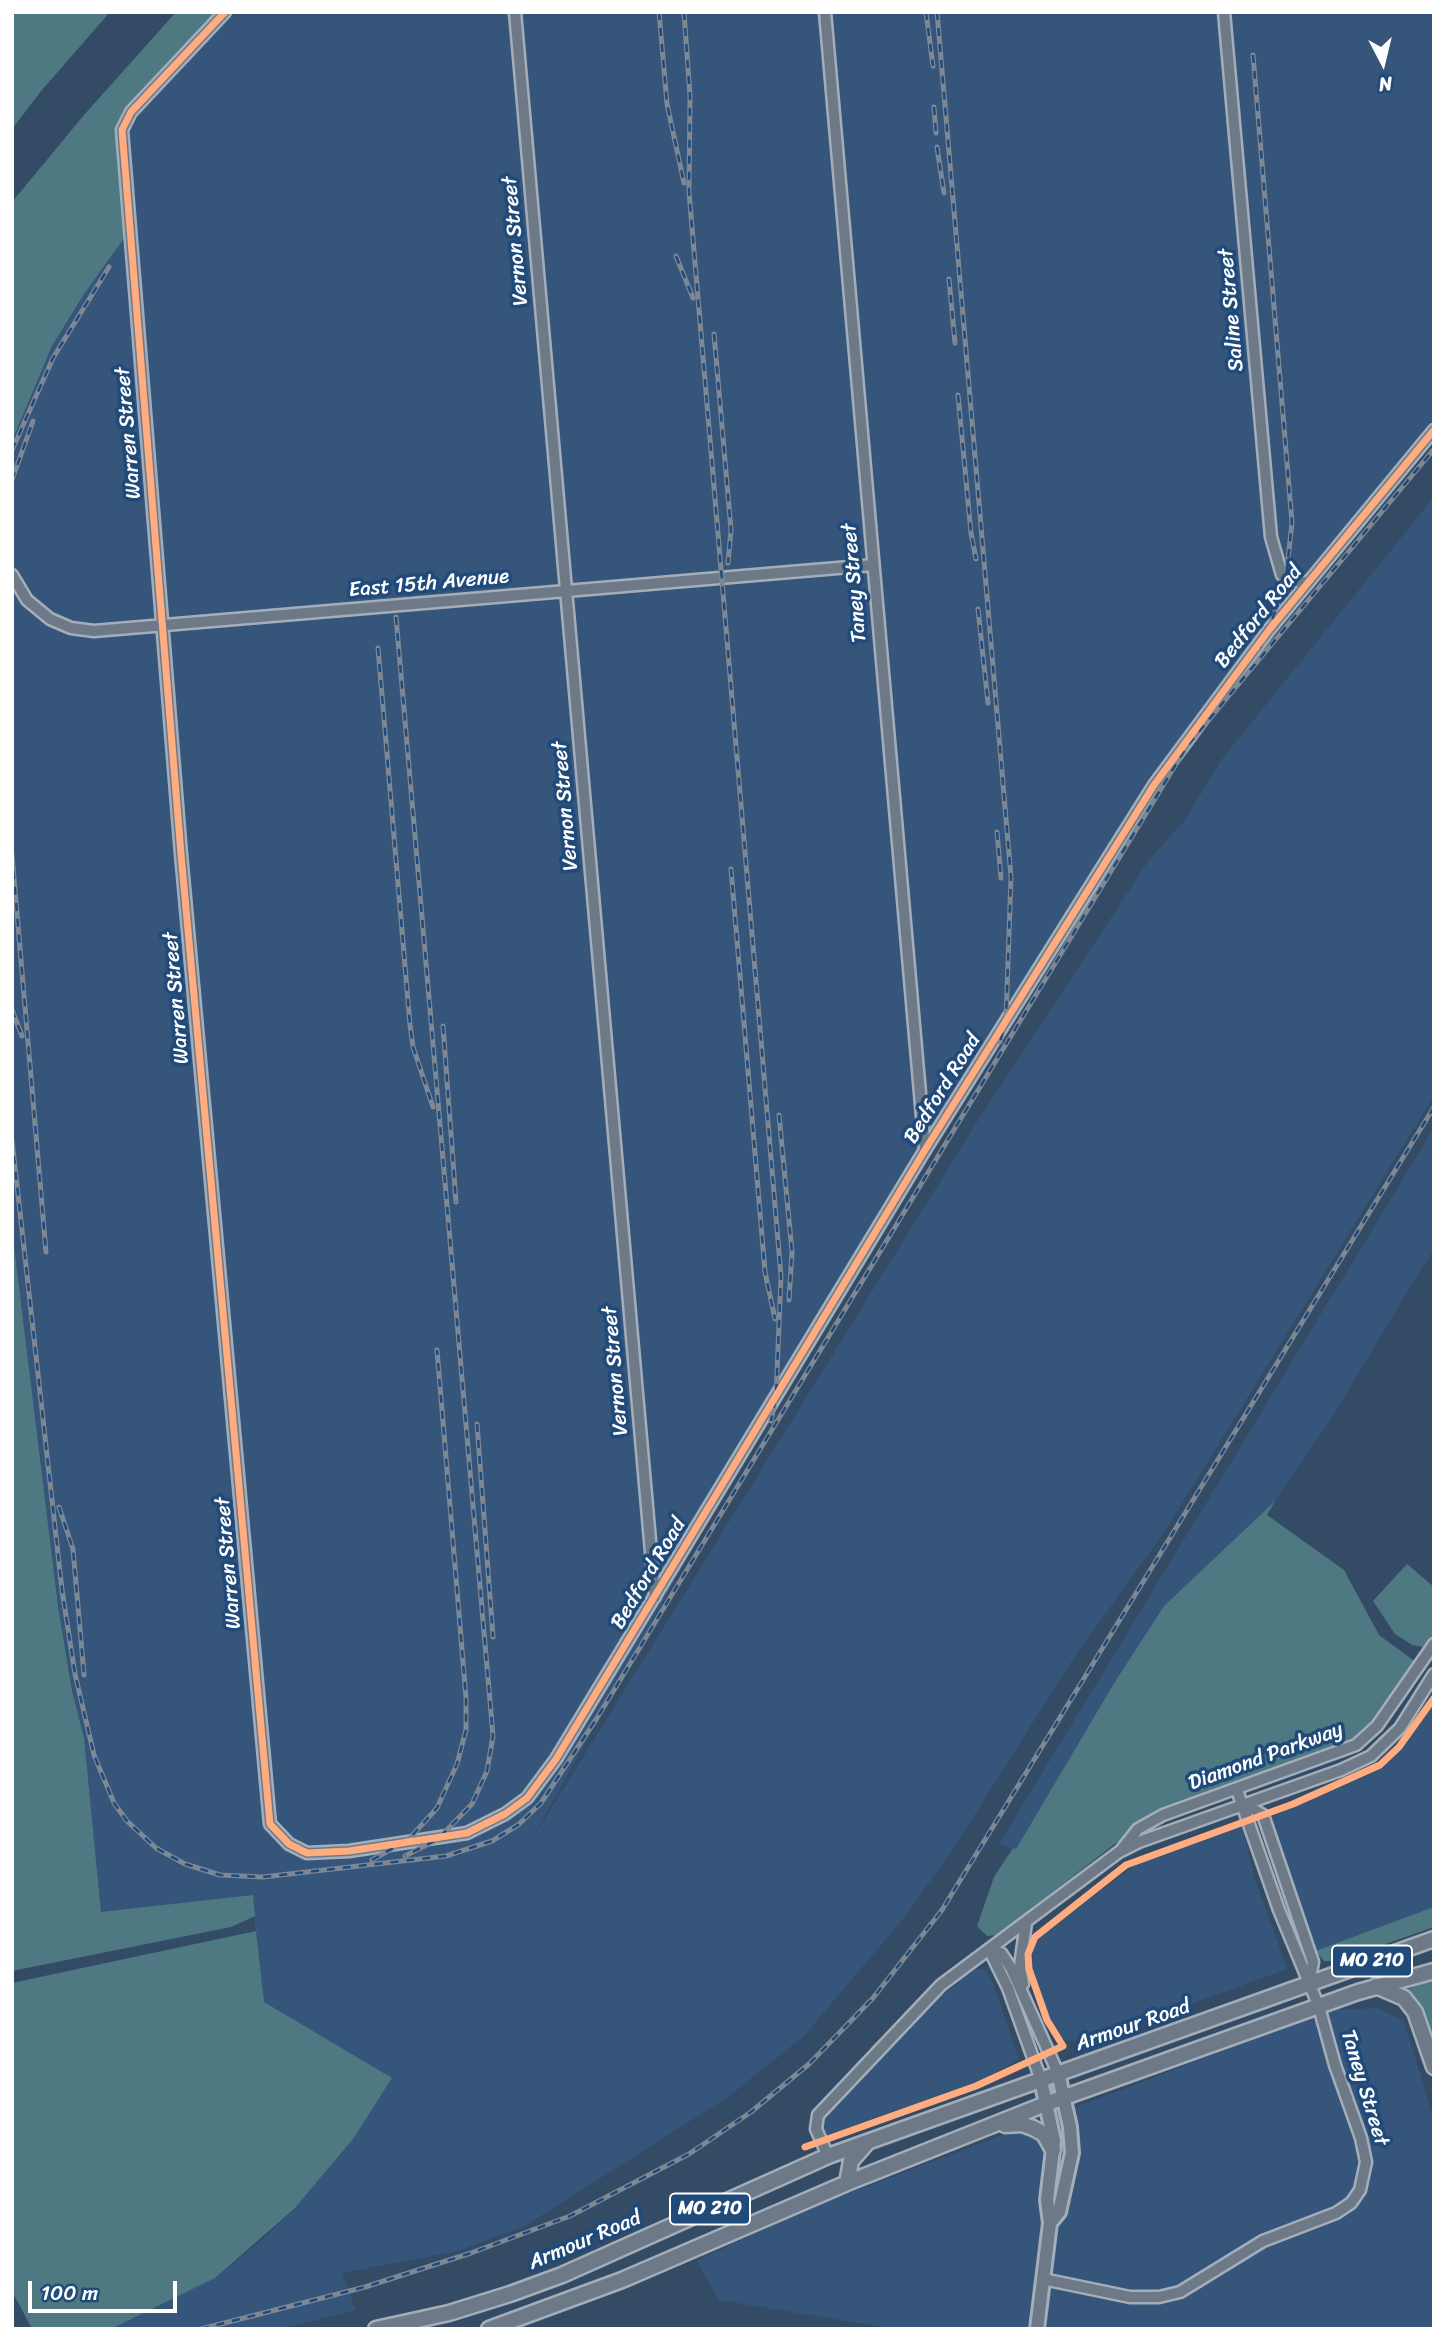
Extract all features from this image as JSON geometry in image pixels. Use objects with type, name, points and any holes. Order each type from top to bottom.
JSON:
[{"type":"highway","name":"Armour Road","points":[[376,2329],[450,2313],[562,2275],[828,2156],[1434,1939]]},
{"type":"highway","points":[[1401,1978],[1434,1971]]},
{"type":"highway","name":"MO 210","points":[[489,2329],[622,2280],[847,2183],[1048,2103],[1401,1978]]},
{"type":"highway","points":[[1376,1986],[1404,1998],[1415,2012],[1434,2067]]},
{"type":"highway","points":[[986,2127],[1022,2124],[1044,2134],[1053,2150]]},
{"type":"highway","points":[[847,2183],[851,2161],[868,2141]]},
{"type":"main road","name":"MO 210","points":[[1401,1978],[1434,1965]]},
{"type":"main road","points":[[1050,2223],[1059,2213],[1072,2153],[1065,2098],[1058,2073]]},
{"type":"main road","points":[[1037,2329],[1050,2223],[1047,2200],[1053,2150],[1048,2103],[1041,2080]]},
{"type":"street","name":"Warren Street","points":[[225,12],[131,112],[122,130],[162,625],[270,1824],[289,1844],[318,1854]]},
{"type":"street","name":"Vernon Street","points":[[515,12],[655,1597]]},
{"type":"street","name":"Taney Street","points":[[825,12],[925,1150]]},
{"type":"street","name":"Saline Street","points":[[1224,12],[1270,537],[1282,575],[1289,580],[1308,583]]},
{"type":"street","name":"Bedford Road","points":[[318,1854],[467,1833],[505,1814],[527,1798],[556,1759],[925,1150],[1154,785],[1203,716],[1434,430]]},
{"type":"street","name":"East 15th Avenue","points":[[12,575],[27,600],[37,610],[71,628],[94,631],[873,565]]},
{"type":"street","name":"Diamond Parkway","points":[[828,2156],[816,2129],[818,2115],[941,1986],[1119,1852],[1138,1829],[1153,1820],[1356,1745],[1377,1726],[1434,1644]]},
{"type":"street","name":"Diamond Parkway","points":[[1119,1852],[1341,1770],[1371,1756],[1401,1728],[1434,1674]]},
{"type":"street","name":"Taney Street","points":[[1043,2279],[1130,2297],[1159,2297],[1180,2292],[1263,2241],[1336,2213],[1351,2203],[1360,2190],[1366,2162],[1319,2007],[1279,1910],[1237,1790]]},
{"type":"street","points":[[1244,1804],[1263,1815],[1313,1962],[1309,1983]]},
{"type":"street","points":[[1025,1995],[1020,1966],[1026,1923]]},
{"type":"street","points":[[989,1949],[1001,1953],[1025,1995],[1058,2073]]},
{"type":"street","points":[[989,1949],[1008,1988],[1041,2080]]},
{"type":"shaded area","points":[[236,12],[1434,12],[1434,434],[1269,630],[1167,767],[776,1397],[531,1841],[982,1114],[1149,860],[1185,820],[1222,759],[1434,497],[1434,1096],[1165,1531],[1075,1656],[955,1846],[903,1919],[803,2037],[728,2097],[525,2226],[458,2251],[342,2273],[356,2310],[282,2329],[111,2329],[215,2278],[263,2239],[294,2209],[353,2139],[391,2078],[263,2002],[252,1895],[101,1913],[84,1737],[72,1691],[58,1606],[12,1229],[12,441],[52,346],[84,294],[125,237],[129,274],[122,130]]},
{"type":"shaded area","points":[[1434,1128],[1434,1249],[1332,1417],[1275,1501],[1164,1606],[1116,1680],[1016,1850],[999,1844]]},
{"type":"shaded area","points":[[1434,1702],[1434,1907],[1315,1951],[1271,1817],[1369,1775],[1388,1764],[1409,1741]]},
{"type":"shaded area","points":[[1242,1826],[1255,1879],[1287,1969],[1095,2039],[1064,2041],[1048,2016],[1032,1969],[1033,1951],[1040,1937],[1135,1865]]},
{"type":"shaded area","points":[[973,1970],[986,1971],[992,1981],[1019,2059],[982,2080],[821,2137],[823,2119],[926,2008]]},
{"type":"shaded area","points":[[1377,2008],[1404,2021],[1434,2120],[1434,2329],[894,2329],[719,2300],[697,2261],[800,2212],[1331,2010]]},
{"type":"green space","points":[[14,12],[110,12],[12,129]]},
{"type":"green space","points":[[176,12],[217,12],[123,117],[117,133],[125,237],[84,294],[52,346],[12,441],[12,202],[84,115]]},
{"type":"green space","points":[[12,1229],[58,1606],[72,1691],[84,1737],[101,1912],[253,1895],[255,1916],[231,1927],[12,1971]]},
{"type":"green space","points":[[1275,1501],[1267,1515],[1344,1570],[1379,1635],[1413,1660],[1413,1670],[1377,1725],[1357,1743],[1142,1823],[997,1935],[987,1936],[977,1926],[994,1877],[1013,1848],[1016,1849],[1116,1680],[1164,1606]]},
{"type":"green space","points":[[1407,1564],[1434,1587],[1434,1636],[1423,1647],[1412,1645],[1395,1634],[1373,1601]]},
{"type":"green space","points":[[1434,1907],[1434,1927],[1337,1961],[1324,1961],[1315,1951]]},
{"type":"green space","points":[[256,1931],[264,2002],[392,2078],[353,2139],[294,2209],[215,2278],[111,2329],[32,2329],[12,2291],[12,1983]]},
{"type":"green space","points":[[1434,1979],[1434,2051],[1411,1996],[1405,1990]]},
{"type":"railway","points":[[659,12],[667,104],[684,183]]},
{"type":"railway","points":[[684,12],[690,96],[689,192],[781,1276],[776,1397],[771,1421]]},
{"type":"railway","points":[[926,12],[933,66]]},
{"type":"railway","points":[[937,12],[1011,877],[1006,1019],[1000,1042]]},
{"type":"railway","points":[[1253,55],[1292,523],[1286,577],[1269,630],[1259,649]]},
{"type":"railway","points":[[934,107],[936,133]]},
{"type":"railway","points":[[937,147],[944,193]]},
{"type":"railway","points":[[676,256],[693,298]]},
{"type":"railway","points":[[12,450],[53,358],[109,267]]},
{"type":"railway","points":[[949,279],[955,343]]},
{"type":"railway","points":[[714,334],[731,530],[728,563]]},
{"type":"railway","points":[[958,395],[971,533],[976,559]]},
{"type":"railway","points":[[12,480],[33,421]]},
{"type":"railway","points":[[12,1140],[62,1590],[75,1674],[94,1755],[114,1803],[127,1821],[156,1848],[185,1864],[220,1875],[263,1877],[446,1856],[492,1841],[518,1825],[541,1803],[597,1718],[1187,746],[1434,449]]},
{"type":"railway","points":[[978,609],[988,703]]},
{"type":"railway","points":[[396,617],[493,1736],[487,1771],[472,1804],[438,1839],[405,1856]]},
{"type":"railway","points":[[378,648],[410,1025],[413,1047],[433,1107]]},
{"type":"railway","points":[[997,832],[1001,878]]},
{"type":"railway","points":[[12,855],[46,1252]]},
{"type":"railway","points":[[731,869],[765,1272],[775,1319]]},
{"type":"railway","points":[[12,1010],[22,1036]]},
{"type":"railway","points":[[443,1026],[456,1202]]},
{"type":"railway","points":[[201,2329],[365,2287],[471,2253],[570,2216],[689,2154],[751,2112],[809,2064],[873,1998],[942,1910],[1434,1107]]},
{"type":"railway","points":[[779,1115],[792,1252],[789,1300]]},
{"type":"railway","points":[[372,1860],[409,1839],[437,1808],[457,1764],[466,1730],[466,1698],[437,1350]]},
{"type":"railway","points":[[477,1424],[493,1637]]},
{"type":"railway","points":[[59,1507],[73,1549],[84,1675]]},
{"type":"cycle path","points":[[225,12],[131,112],[122,130],[181,854],[270,1824],[289,1844],[307,1853],[349,1851],[467,1833],[505,1814],[527,1798],[556,1759],[925,1150],[1154,785],[1269,630],[1434,430]]},
{"type":"cycle path","points":[[805,2147],[976,2086],[1063,2046],[1047,2020],[1029,1969],[1028,1954],[1035,1937],[1126,1865],[1293,1804],[1380,1765],[1399,1747],[1434,1698]]}]
